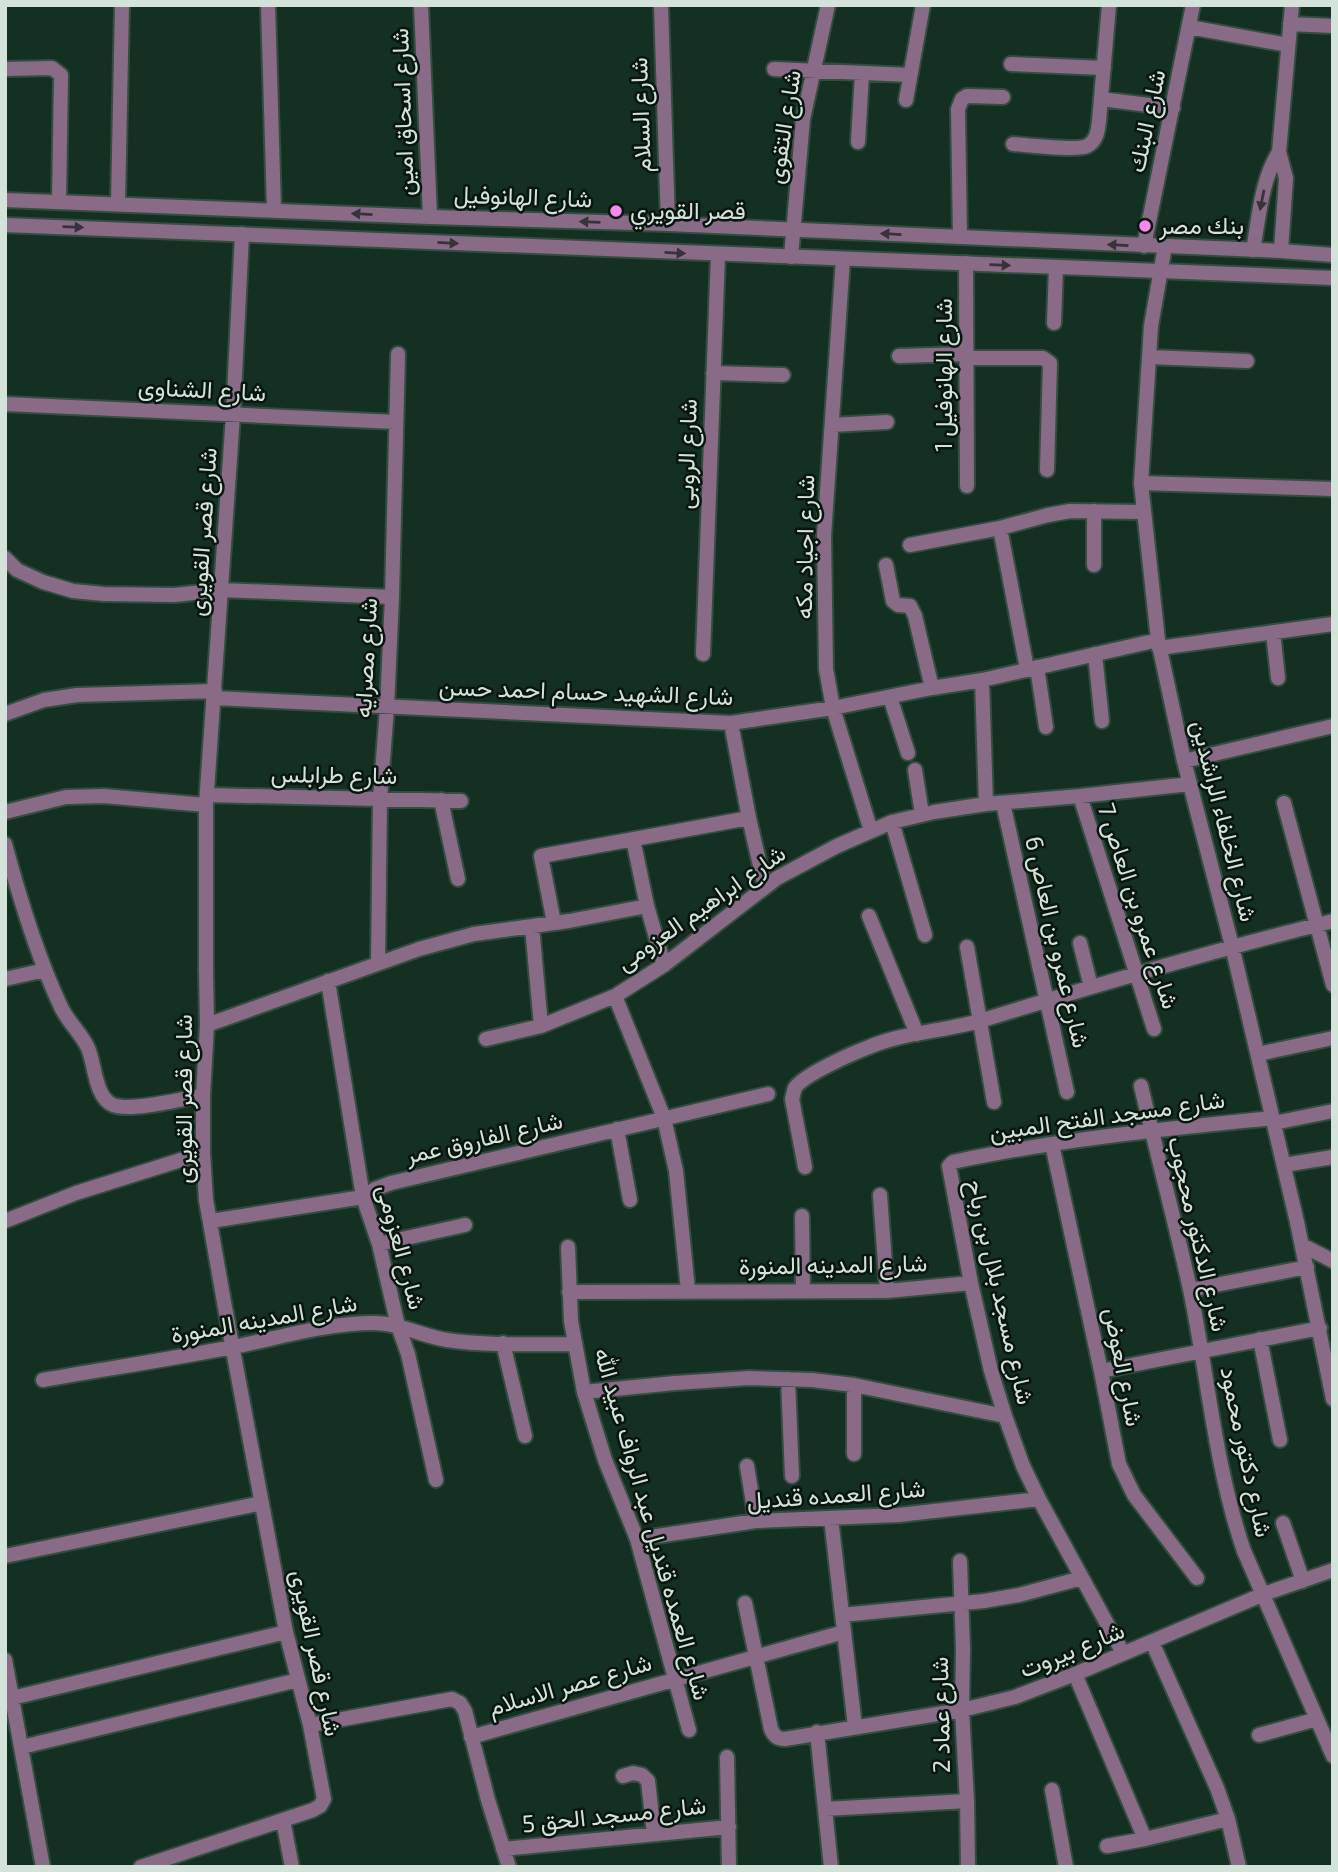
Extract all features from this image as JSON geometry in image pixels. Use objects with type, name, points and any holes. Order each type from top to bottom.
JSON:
[{"type":"street","points":[[118,204],[122,5]]},
{"type":"street","points":[[268,5],[274,210]]},
{"type":"street","name":"شارع اسحاق امين","points":[[421,5],[430,217]]},
{"type":"street","name":"شارع السلام","points":[[660,5],[668,224]]},
{"type":"street","name":"شارع التقوى","points":[[791,257],[803,120],[828,5]]},
{"type":"street","points":[[905,100],[923,5]]},
{"type":"street","points":[[1013,144],[1086,146],[1094,140],[1098,132],[1109,5]]},
{"type":"street","name":"شارع البنك","points":[[1144,246],[1193,5]]},
{"type":"street","points":[[1281,251],[1286,178],[1279,152],[1292,5]]},
{"type":"street","points":[[1290,24],[1333,26]]},
{"type":"street","points":[[1189,27],[1288,45]]},
{"type":"street","points":[[1011,64],[1104,68]]},
{"type":"street","points":[[5,69],[52,68],[61,75],[59,202]]},
{"type":"street","points":[[774,69],[910,75]]},
{"type":"street","points":[[858,142],[862,73]]},
{"type":"street","points":[[960,237],[959,103],[967,96],[1003,97]]},
{"type":"street","points":[[1101,99],[1173,108]]},
{"type":"street","points":[[1253,250],[1266,178],[1279,152]]},
{"type":"street","name":"شارع الهانوفيل","points":[[5,200],[668,224],[1333,255]]},
{"type":"street","name":"شارع الهانوفيل","points":[[5,225],[1333,278]]},
{"type":"street","name":"شارع قصر القويرى","points":[[141,1867],[313,1810],[320,1806],[324,1799],[310,1725],[286,1632],[232,1347],[206,1200],[203,1153],[207,1025],[206,800],[222,590],[242,234]]},
{"type":"street","name":"شارع الخلفاء الراشدين","points":[[1165,246],[1151,326],[1142,483],[1159,644],[1184,761],[1232,946],[1284,1165],[1333,1399]]},
{"type":"street","name":"شارع الروبى","points":[[703,654],[718,255]]},
{"type":"street","name":"شارع اجياد مكه","points":[[843,259],[824,536],[826,669],[833,708],[871,831]]},
{"type":"street","name":"شارع الهانوفيل 1","points":[[966,263],[967,486]]},
{"type":"street","points":[[1054,323],[1056,267]]},
{"type":"street","name":"شارع مصرايه","points":[[378,963],[380,799],[392,597],[398,354]]},
{"type":"street","points":[[899,356],[1043,358],[1050,363],[1047,470]]},
{"type":"street","points":[[1150,357],[1247,361]]},
{"type":"street","points":[[713,373],[783,375]]},
{"type":"street","name":"شارع الشناوى","points":[[5,404],[396,422]]},
{"type":"street","points":[[832,425],[887,422]]},
{"type":"street","points":[[1142,483],[1333,489]]},
{"type":"street","points":[[911,545],[1070,511],[1143,512]]},
{"type":"street","points":[[1094,511],[1094,565]]},
{"type":"street","points":[[1000,527],[1046,727]]},
{"type":"street","points":[[5,558],[11,571],[73,591],[174,595],[222,590],[392,597]]},
{"type":"street","points":[[886,565],[892,601],[898,605],[910,606],[915,616],[932,688]]},
{"type":"street","name":"شارع الشهيد حسام احمد حسن","points":[[5,714],[44,701],[77,695],[214,695],[387,707],[732,723],[833,708],[982,680],[1095,654],[1333,624]]},
{"type":"street","points":[[1273,632],[1278,678]]},
{"type":"street","points":[[1095,654],[1102,721]]},
{"type":"street","points":[[982,680],[986,804]]},
{"type":"street","points":[[890,697],[908,754]]},
{"type":"street","points":[[732,723],[765,887]]},
{"type":"street","points":[[1184,761],[1333,726]]},
{"type":"street","points":[[915,770],[922,814]]},
{"type":"street","name":"شارع ابراهيم العزومى","points":[[486,1039],[541,1026],[615,996],[664,965],[789,871],[892,822],[922,814],[986,804],[1190,784]]},
{"type":"street","name":"شارع طرابلس","points":[[5,812],[66,797],[104,796],[206,800],[461,801]]},
{"type":"street","name":"شارع عمرو بن العاص 7","points":[[1080,796],[1154,1029]]},
{"type":"street","points":[[441,800],[458,879]]},
{"type":"street","name":"شارع عمرو بن العاص 6","points":[[1003,803],[1067,1092]]},
{"type":"street","points":[[1283,803],[1333,985]]},
{"type":"street","points":[[554,923],[541,856],[749,818]]},
{"type":"street","points":[[892,822],[925,935]]},
{"type":"street","points":[[633,839],[647,906],[664,965]]},
{"type":"street","points":[[5,844],[45,970],[62,1011],[88,1049],[100,1091],[105,1099],[111,1105],[131,1107],[204,1095]]},
{"type":"street","points":[[207,1025],[378,963],[474,934],[647,906]]},
{"type":"street","points":[[869,916],[917,1034]]},
{"type":"street","points":[[805,1167],[792,1098],[794,1089],[823,1068],[871,1045],[979,1021],[1232,946],[1333,921]]},
{"type":"street","points":[[532,926],[541,1026]]},
{"type":"street","points":[[1080,943],[1091,987]]},
{"type":"street","points":[[967,947],[994,1102]]},
{"type":"street","points":[[5,979],[45,970]]},
{"type":"street","name":"شارع العزومى","points":[[328,981],[363,1197],[379,1244],[398,1326],[408,1354],[436,1480]]},
{"type":"street","points":[[615,996],[664,1118],[676,1171],[688,1290]]},
{"type":"street","points":[[1258,1054],[1333,1038]]},
{"type":"street","name":"شارع الدكتور محجوب","points":[[1141,1086],[1190,1290],[1201,1350]]},
{"type":"street","name":"شارع الفاروق عمر","points":[[211,1221],[363,1197],[391,1183],[768,1094]]},
{"type":"street","name":"شارع مسجد الفتح المبين","points":[[949,1166],[953,1161],[1052,1144],[1152,1130],[1273,1121],[1333,1111]]},
{"type":"street","points":[[617,1129],[630,1200]]},
{"type":"street","name":"شارع العوض","points":[[1052,1144],[1115,1447],[1125,1480],[1133,1495],[1197,1578]]},
{"type":"street","points":[[5,1221],[76,1193],[203,1153]]},
{"type":"street","points":[[1284,1165],[1333,1157]]},
{"type":"street","name":"شارع مسجد بلال بن رباح","points":[[949,1166],[971,1283],[991,1371],[1005,1416],[1023,1466],[1039,1499],[1123,1653]]},
{"type":"street","points":[[880,1195],[887,1291]]},
{"type":"street","points":[[802,1216],[803,1291]]},
{"type":"street","points":[[379,1244],[465,1225]]},
{"type":"street","points":[[1302,1245],[1333,1261]]},
{"type":"street","name":"شارع العمده قنديل عبد الرواف عبيد الله","points":[[568,1247],[569,1292],[584,1392],[605,1460],[637,1539],[689,1730]]},
{"type":"street","points":[[1190,1290],[1307,1267]]},
{"type":"street","name":"شارع المدينه المنورة","points":[[569,1292],[887,1291],[971,1283]]},
{"type":"street","name":"شارع المدينه المنورة","points":[[43,1380],[352,1324],[398,1326],[444,1340],[575,1344]]},
{"type":"street","points":[[1101,1371],[1320,1328]]},
{"type":"street","points":[[1260,1339],[1280,1440]]},
{"type":"street","points":[[503,1343],[525,1436]]},
{"type":"street","name":"شارع دكتور محمود","points":[[1201,1350],[1221,1464],[1237,1531],[1333,1756]]},
{"type":"street","points":[[584,1392],[750,1378],[812,1380],[854,1385],[1005,1416]]},
{"type":"street","points":[[788,1379],[792,1476]]},
{"type":"street","points":[[853,1454],[854,1385]]},
{"type":"street","points":[[747,1466],[756,1521]]},
{"type":"street","name":"شارع العمده قنديل","points":[[637,1539],[756,1521],[912,1514],[1039,1499]]},
{"type":"street","points":[[5,1556],[262,1503]]},
{"type":"street","points":[[831,1518],[855,1727]]},
{"type":"street","points":[[1283,1523],[1303,1581]]},
{"type":"street","name":"شارع عماد 2","points":[[960,1561],[968,1867]]},
{"type":"street","name":"شارع بيروت","points":[[756,1656],[773,1735],[778,1739],[785,1739],[962,1710],[1016,1698],[1264,1594],[1333,1570]]},
{"type":"street","points":[[842,1615],[984,1601],[1082,1578]]},
{"type":"street","points":[[745,1603],[756,1656]]},
{"type":"street","points":[[12,1698],[286,1632]]},
{"type":"street","name":"شارع عصر الاسلام","points":[[471,1737],[844,1632]]},
{"type":"street","points":[[1152,1642],[1217,1788],[1228,1819],[1239,1867]]},
{"type":"street","points":[[5,1660],[43,1867]]},
{"type":"street","points":[[1075,1674],[1145,1839]]},
{"type":"street","points":[[22,1747],[298,1680]]},
{"type":"street","points":[[310,1725],[452,1699],[460,1703],[465,1711],[509,1867]]},
{"type":"street","points":[[1259,1735],[1317,1719]]},
{"type":"street","points":[[817,1732],[831,1867]]},
{"type":"street","points":[[727,1757],[729,1867]]},
{"type":"street","points":[[623,1776],[633,1773],[642,1775],[648,1781],[653,1834]]},
{"type":"street","points":[[1052,1790],[1066,1867]]},
{"type":"street","points":[[825,1809],[967,1801]]},
{"type":"street","points":[[1107,1846],[1228,1819]]},
{"type":"street","points":[[283,1820],[292,1867]]},
{"type":"street","name":"شارع مسجد الحق 5","points":[[503,1849],[729,1827]]},
{"type":"place","name":"قصر القويري","points":[[616,211]]},
{"type":"place","name":"بنك مصر","points":[[1145,226]]}]
